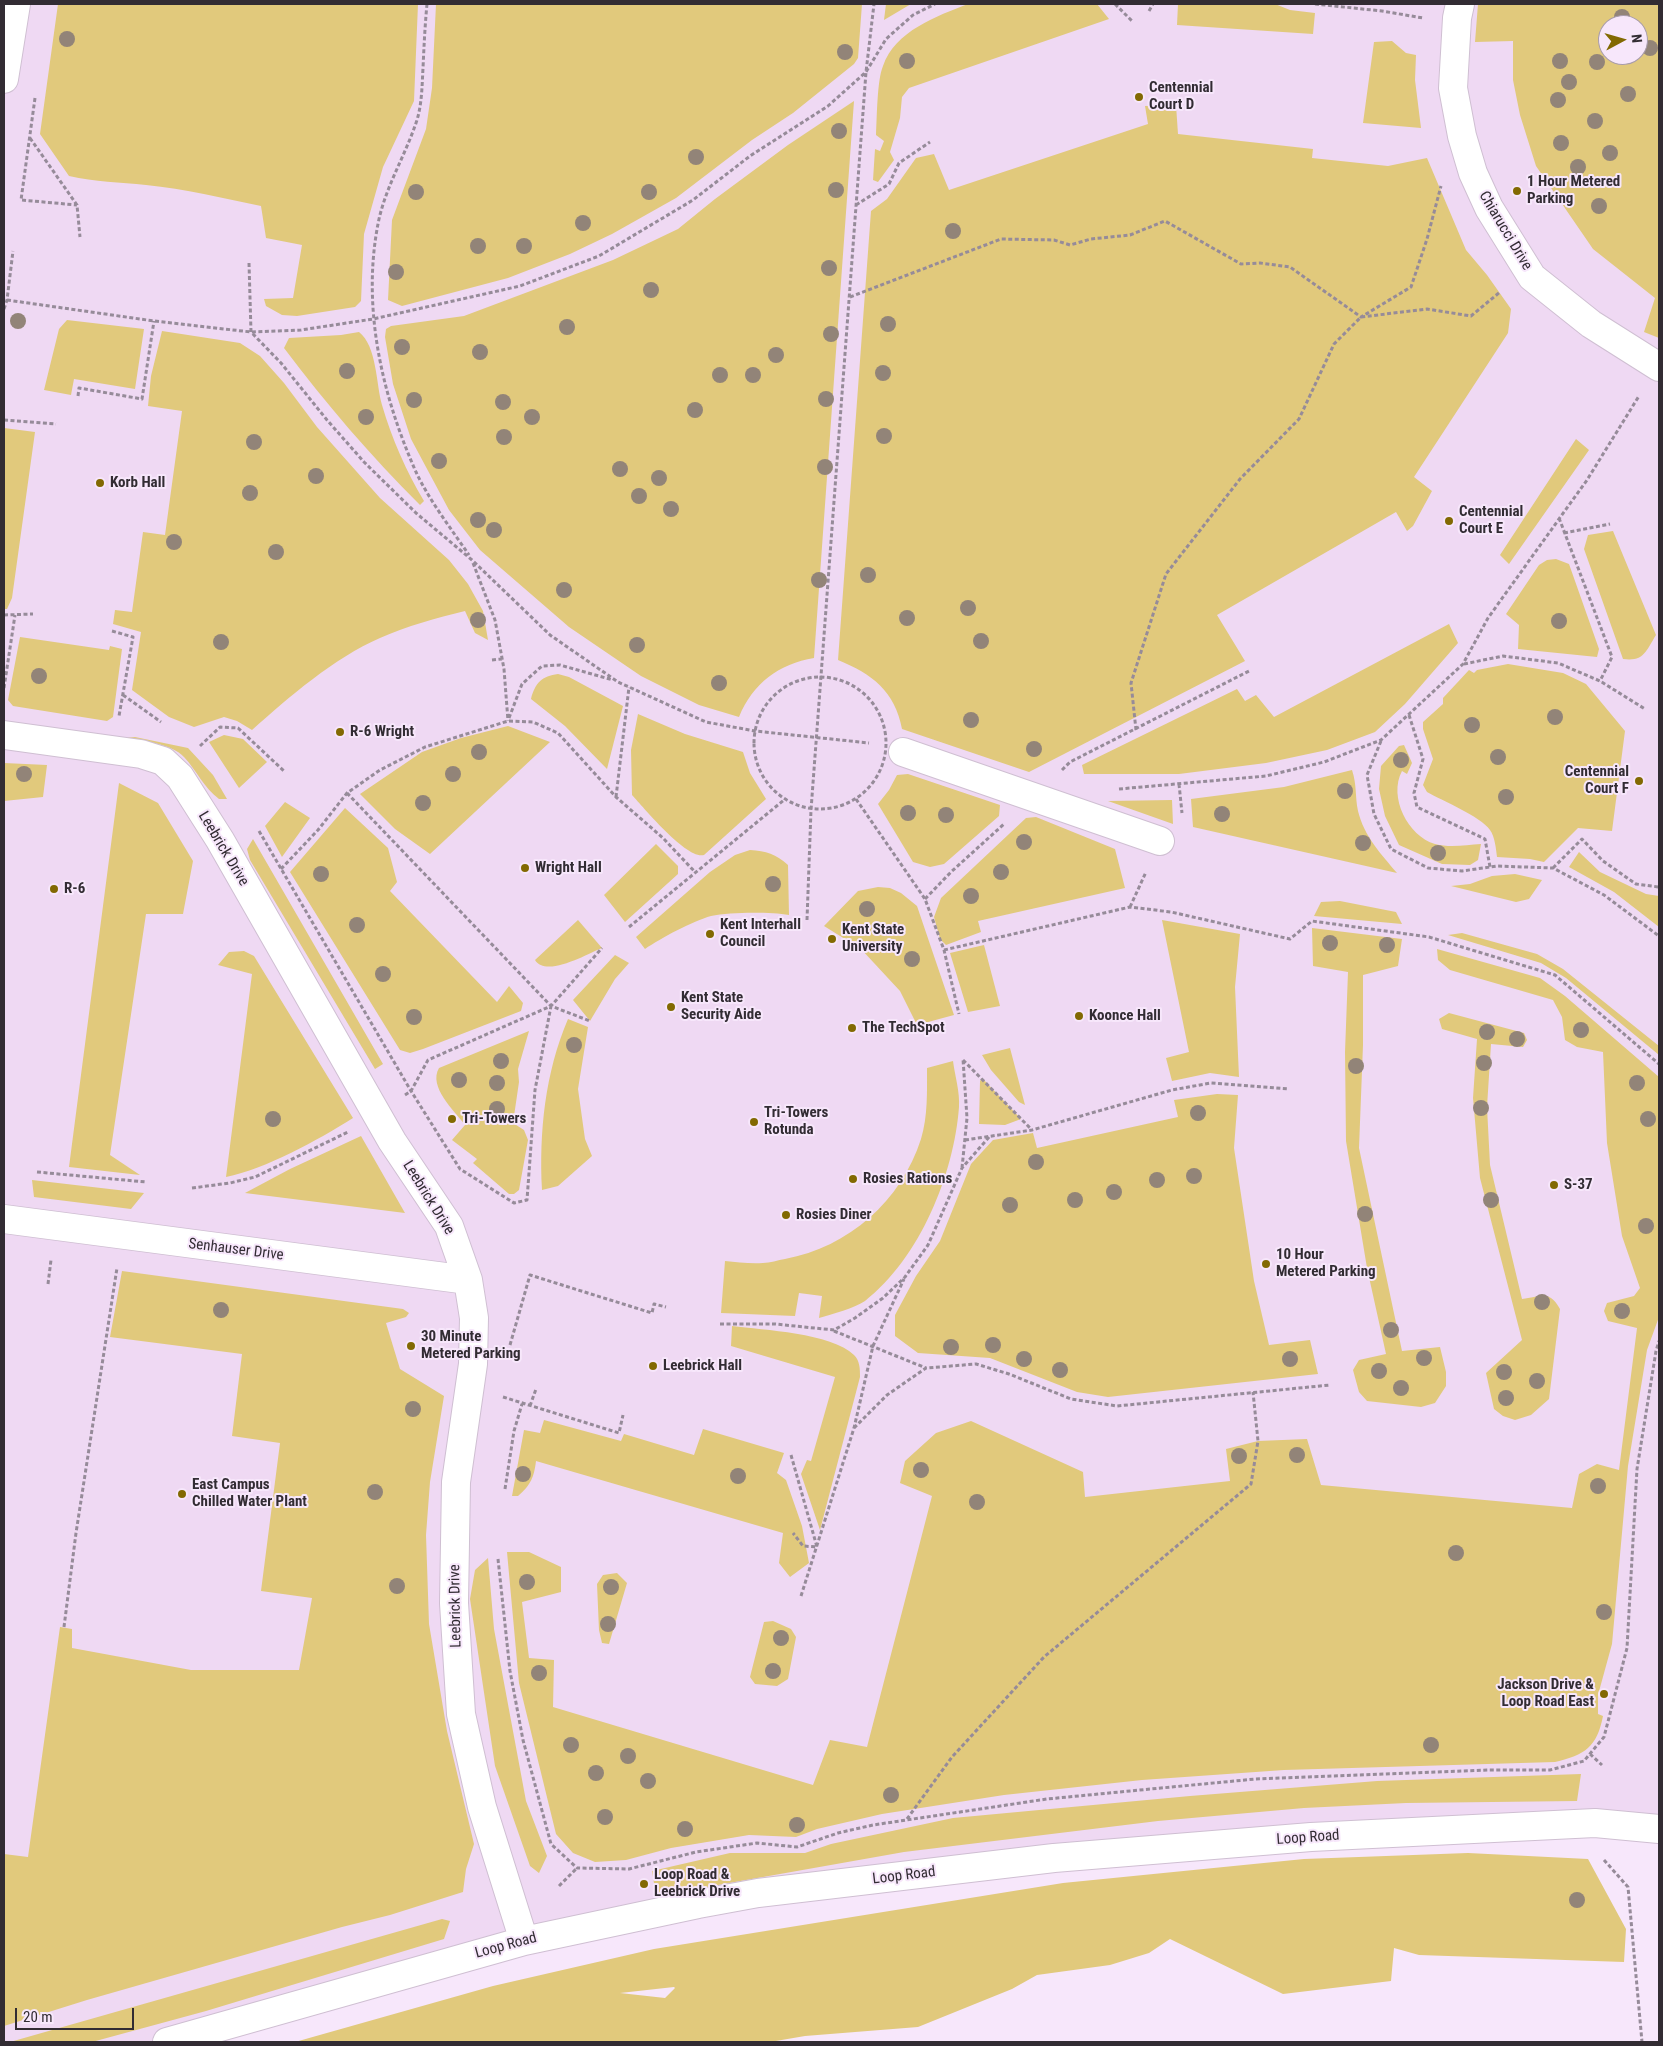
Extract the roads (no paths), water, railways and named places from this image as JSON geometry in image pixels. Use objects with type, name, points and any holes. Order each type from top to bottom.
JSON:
[{"type":"street","points":[[4,79],[16,4]]},
{"type":"street","name":"Chiarucci Drive","points":[[1460,4],[1457,18],[1453,88],[1464,145],[1473,174],[1489,208],[1532,276],[1591,324],[1659,366]]},
{"type":"street","name":"Leebrick Drive","points":[[4,735],[141,754],[163,762],[180,777],[220,840],[392,1142],[449,1226],[468,1280],[474,1318],[473,1364],[456,1482],[454,1603],[461,1714],[482,1807],[524,1941]]},
{"type":"street","points":[[895,748],[1160,841]]},
{"type":"street","name":"Senhauser Drive","points":[[4,1219],[468,1280]]},
{"type":"street","name":"Loop Road","points":[[167,2042],[524,1941],[758,1893],[1054,1858],[1311,1837],[1595,1823],[1659,1829]]},
{"type":"place","name":"Centennial Court D","points":[[1139,97]]},
{"type":"place","name":"1 Hour Metered Parking","points":[[1517,191]]},
{"type":"place","name":"Korb Hall","points":[[100,483]]},
{"type":"place","name":"Centennial Court E","points":[[1449,521]]},
{"type":"place","name":"R-6 Wright","points":[[340,732]]},
{"type":"place","name":"Centennial Court F","points":[[1639,781]]},
{"type":"place","name":"Wright Hall","points":[[525,868]]},
{"type":"place","name":"R-6","points":[[54,889]]},
{"type":"place","name":"Kent Interhall Council","points":[[710,934]]},
{"type":"place","name":"Kent State University","points":[[832,939]]},
{"type":"place","name":"Kent State Security Aide","points":[[671,1007]]},
{"type":"place","name":"Koonce Hall","points":[[1079,1016]]},
{"type":"place","name":"The TechSpot","points":[[852,1028]]},
{"type":"place","name":"Tri-Towers","points":[[452,1119]]},
{"type":"place","name":"Tri-Towers Rotunda","points":[[754,1122]]},
{"type":"place","name":"Rosies Rations","points":[[853,1179]]},
{"type":"place","name":"S-37","points":[[1554,1185]]},
{"type":"place","name":"Rosies Diner","points":[[786,1215]]},
{"type":"place","name":"10 Hour Metered Parking","points":[[1266,1264]]},
{"type":"place","name":"30 Minute Metered Parking","points":[[411,1346]]},
{"type":"place","name":"Leebrick Hall","points":[[653,1366]]},
{"type":"place","name":"East Campus Chilled Water Plant","points":[[182,1494]]},
{"type":"place","name":"Jackson Drive & Loop Road East","points":[[1604,1694]]},
{"type":"place","name":"Loop Road & Leebrick Drive","points":[[644,1884]]}]
